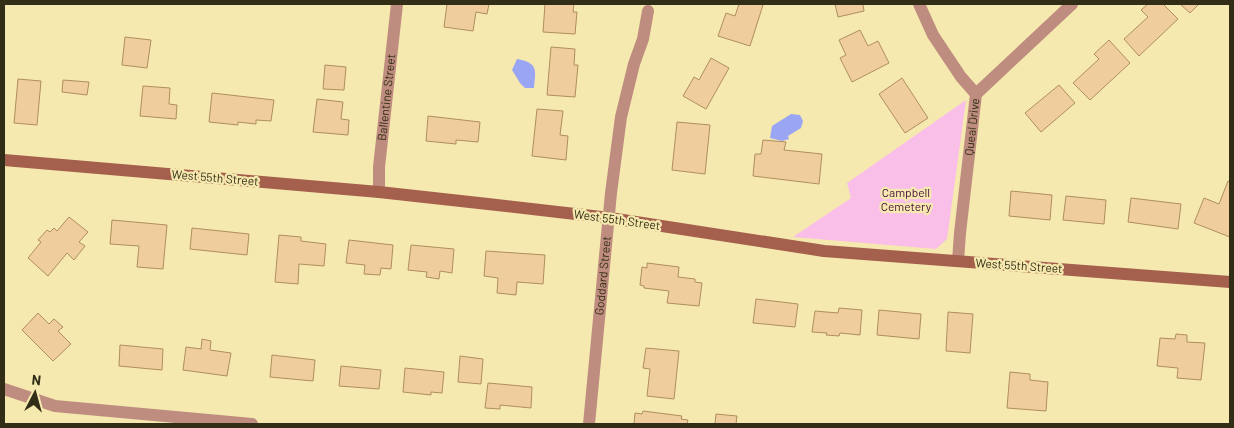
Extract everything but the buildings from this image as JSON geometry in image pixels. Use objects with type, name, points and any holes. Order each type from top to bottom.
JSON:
[{"type":"street","name":"Ballentine Street","points":[[378,192],[397,4]]},
{"type":"street","points":[[919,4],[933,35],[961,77],[976,94]]},
{"type":"street","name":"Queal Drive","points":[[958,261],[976,94],[1072,4]]},
{"type":"street","name":"Goddard Street","points":[[589,424],[611,193],[621,116],[634,64],[643,39],[648,11]]},
{"type":"street","name":"West 55th Street","points":[[4,160],[378,192],[610,218],[824,251],[1230,282]]},
{"type":"street","points":[[4,389],[55,406],[252,424]]},
{"type":"green space","name":"Campbell Cemetery","points":[[966,100],[947,239],[936,249],[793,237],[851,198],[847,183]]},
{"type":"water","points":[[517,59],[529,63],[534,68],[534,88],[525,88],[512,70]]},
{"type":"water","points":[[791,114],[800,115],[803,121],[801,128],[788,136],[789,139],[782,141],[770,138],[772,126]]}]
